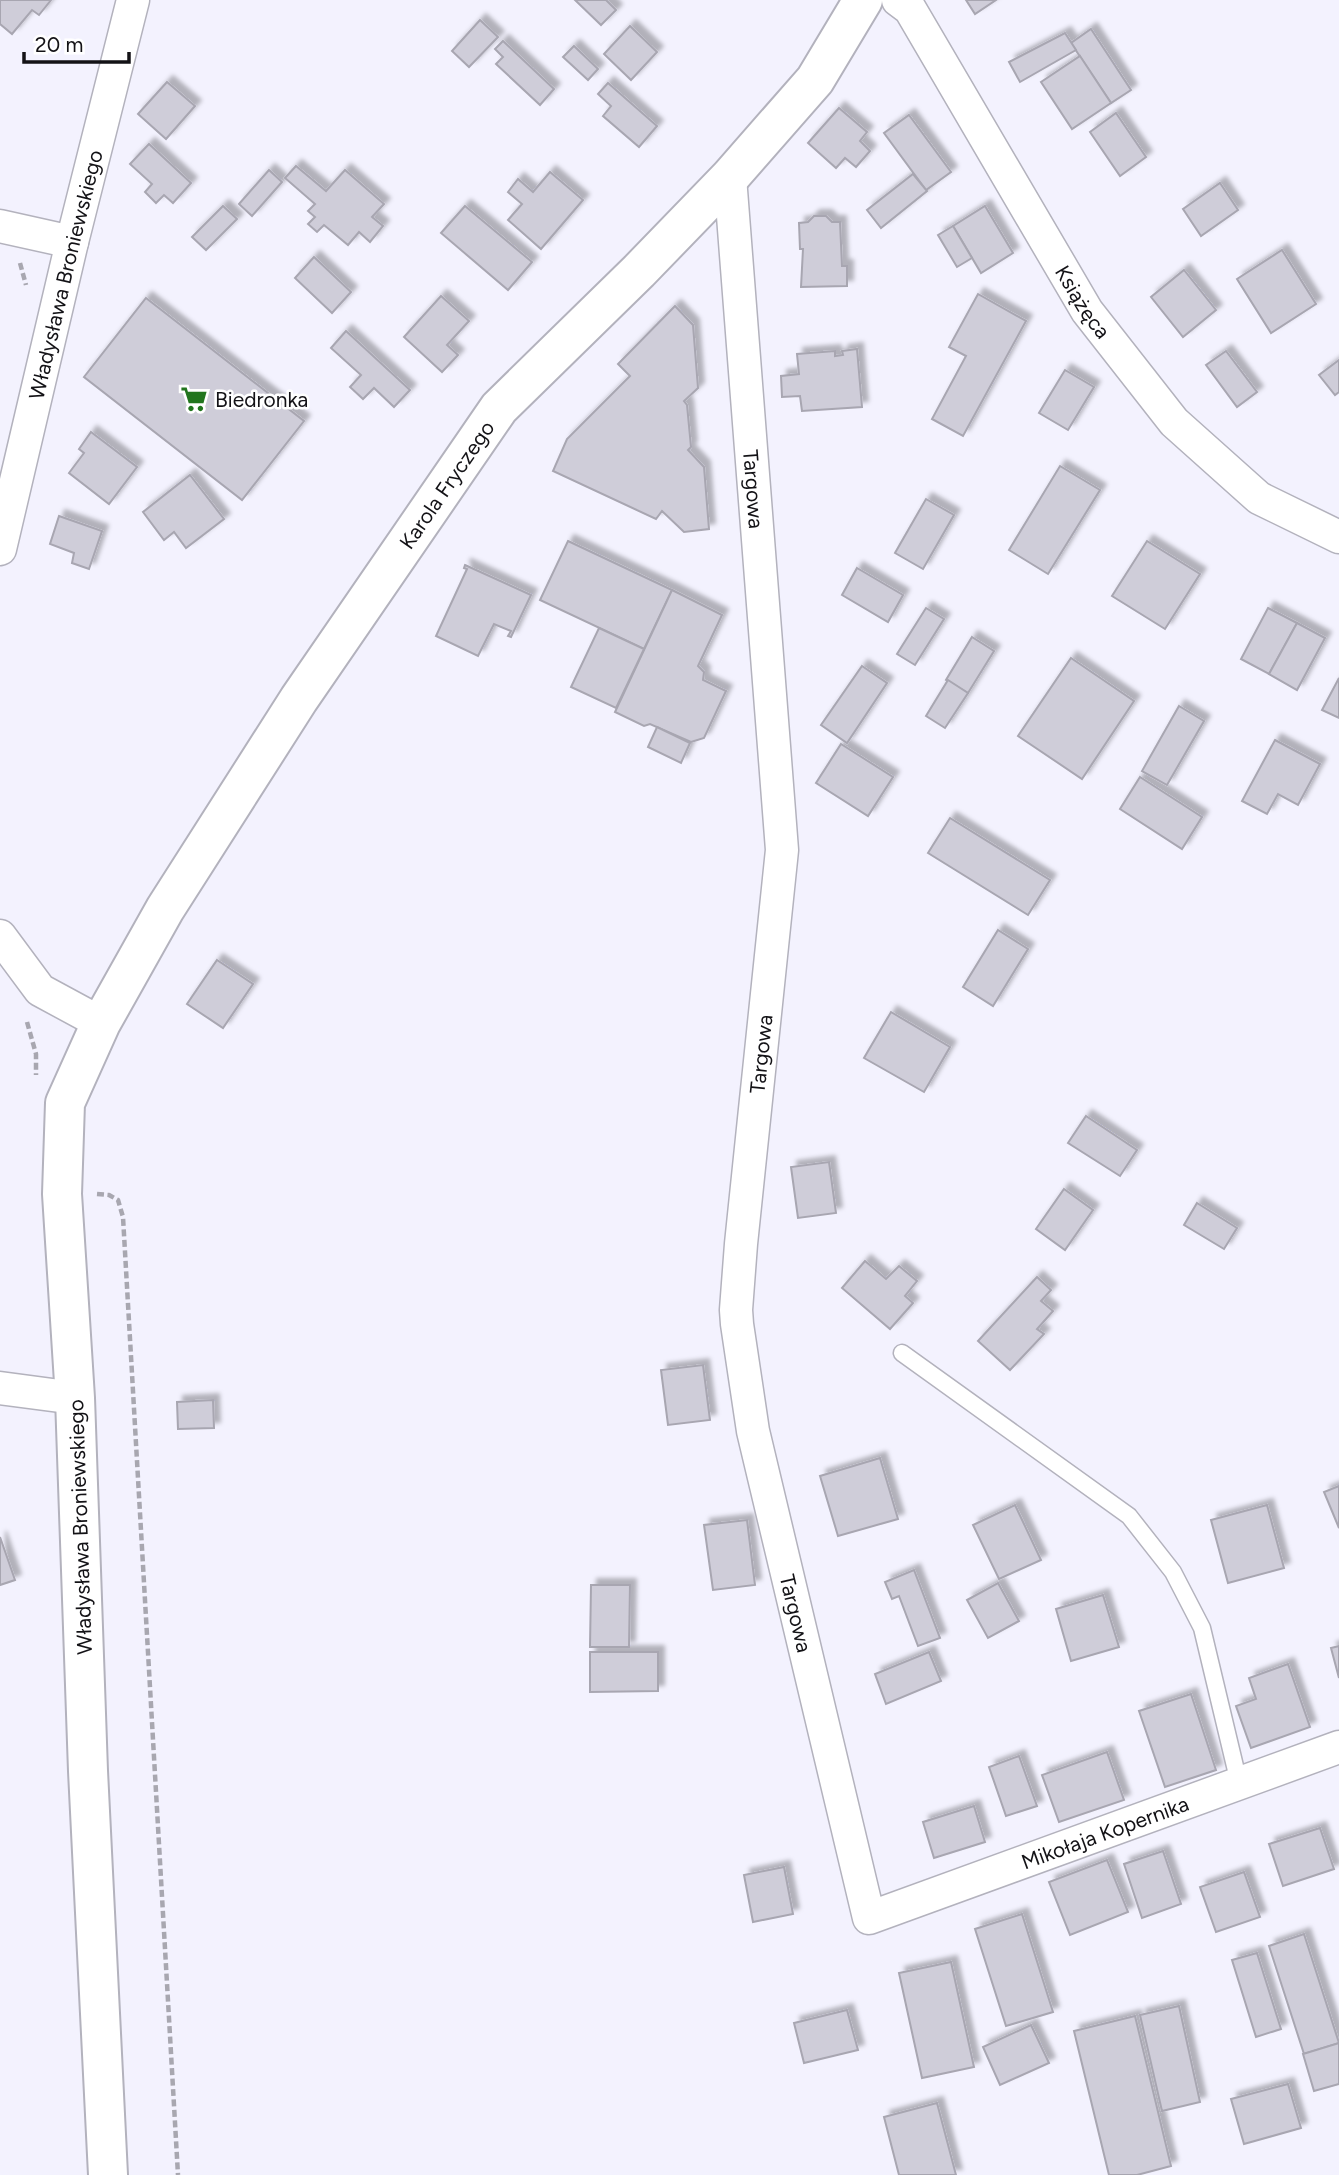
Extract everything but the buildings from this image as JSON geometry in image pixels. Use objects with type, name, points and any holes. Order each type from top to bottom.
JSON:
[{"type":"street","name":"Władysława Broniewskiego","points":[[0,549],[72,242],[133,0]]},
{"type":"street","name":"Karola Fryczego","points":[[100,1023],[165,909],[299,699],[499,408],[639,271],[730,177],[816,79],[863,0]]},
{"type":"street","name":"Książęca","points":[[898,0],[910,9],[1087,311],[1174,422],[1259,498],[1339,537]]},
{"type":"street","name":"Targowa","points":[[730,177],[782,850],[741,1244],[737,1324],[753,1431],[869,1918]]},
{"type":"street","points":[[0,226],[72,242]]},
{"type":"street","points":[[0,936],[40,990],[100,1023]]},
{"type":"street","name":"Władysława Broniewskiego","points":[[100,1023],[65,1103],[62,1194],[75,1398],[88,1771],[108,2175]]},
{"type":"street","points":[[0,1388],[75,1398]]},
{"type":"street","name":"Mikołaja Kopernika","points":[[869,1918],[1339,1747]]},
{"type":"lane","points":[[902,1353],[1129,1516],[1173,1572],[1202,1628],[1239,1783]]},
{"type":"path","points":[[88,1194],[109,1195],[118,1200],[123,1217],[178,2175]]},
{"type":"place","name":"Biedronka","points":[[194,399]]}]
